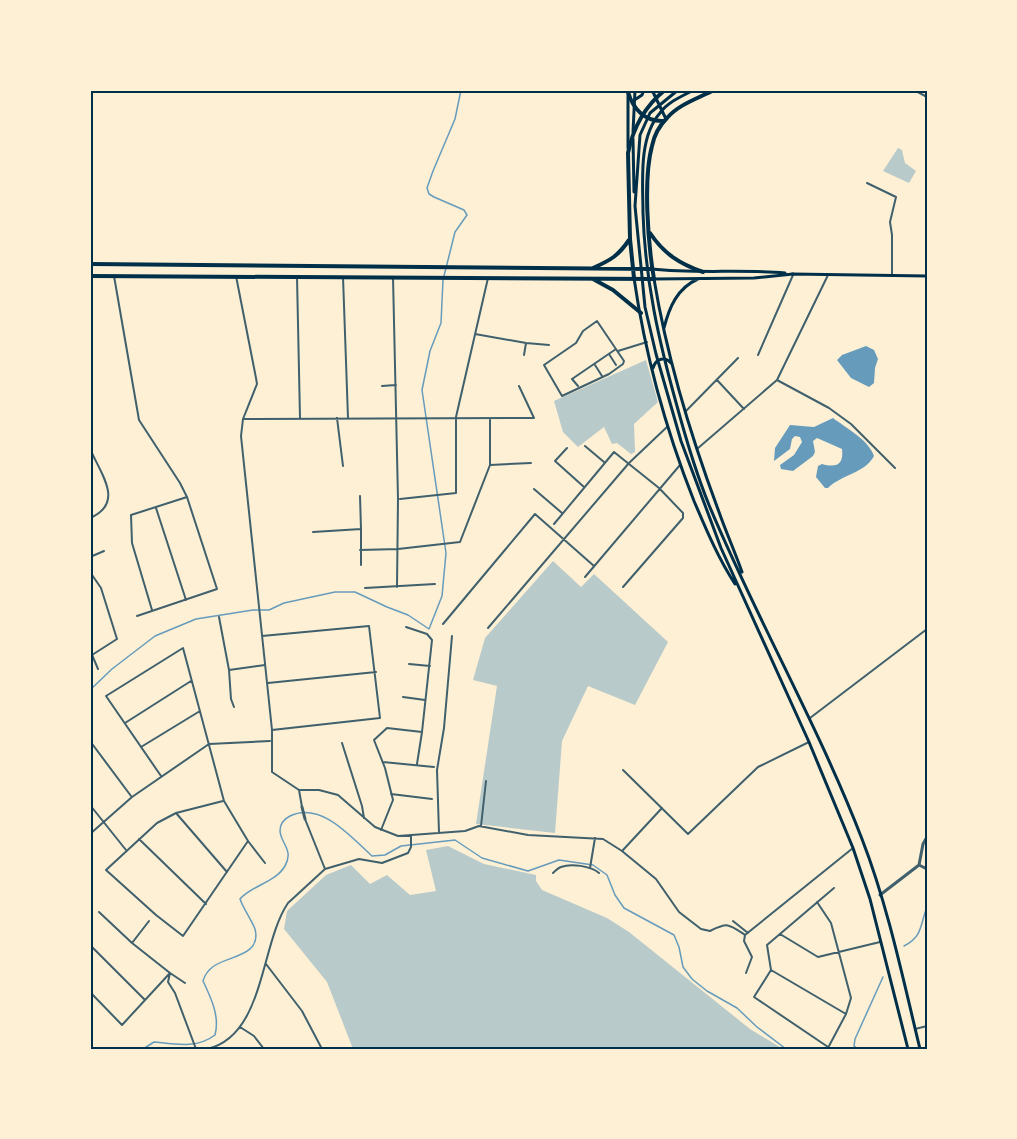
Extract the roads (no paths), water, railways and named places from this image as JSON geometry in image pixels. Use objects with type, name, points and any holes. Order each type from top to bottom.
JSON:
[{"type":"main road","points":[[635,90],[632,158],[635,206],[645,307],[656,354],[681,441],[704,506],[739,590],[809,742],[853,848],[908,1049]]},
{"type":"main road","points":[[628,93],[638,99],[644,90]]},
{"type":"main road","points":[[652,90],[665,120]]},
{"type":"main road","points":[[628,153],[642,116],[656,97],[665,90]]},
{"type":"main road","points":[[635,206],[640,135],[650,113],[678,90]]},
{"type":"main road","points":[[694,90],[670,103],[660,112],[651,127],[644,158],[644,221],[652,309],[662,355],[686,439],[709,504],[809,718],[862,840],[880,895],[920,1049]]},
{"type":"main road","points":[[714,90],[678,108],[665,120],[652,143],[648,164],[649,232],[652,269],[673,365],[719,512],[749,591]]},
{"type":"main road","points":[[628,93],[630,239],[640,313],[653,370],[680,465],[719,558],[739,590]]},
{"type":"main road","points":[[628,93],[642,116],[655,121],[665,120]]},
{"type":"main road","points":[[649,232],[658,246],[677,262],[704,272]]},
{"type":"main road","points":[[590,269],[616,256],[630,239]]},
{"type":"main road","points":[[90,264],[652,269],[927,276]]},
{"type":"main road","points":[[257,266],[257,276]]},
{"type":"main road","points":[[90,276],[654,279],[754,278],[794,274]]},
{"type":"main road","points":[[592,278],[613,290],[640,313]]},
{"type":"main road","points":[[664,329],[668,313],[677,296],[690,282],[699,278]]},
{"type":"main road","points":[[653,370],[654,363],[660,359],[667,359],[673,365]]},
{"type":"street","points":[[914,90],[927,98]]},
{"type":"street","points":[[867,183],[896,197],[890,222],[892,276]]},
{"type":"street","points":[[758,355],[794,274]]},
{"type":"street","points":[[698,449],[777,380],[828,275]]},
{"type":"street","points":[[114,276],[139,420],[187,497],[217,589],[137,616]]},
{"type":"street","points":[[236,276],[257,384],[243,419],[241,436],[272,730],[272,772],[298,790],[319,790],[338,795],[381,830],[398,836],[465,831],[481,826],[528,835],[603,839],[622,851],[656,879],[679,912],[701,929],[710,931],[723,924],[728,924],[746,934]]},
{"type":"street","points":[[297,276],[300,418]]},
{"type":"street","points":[[343,277],[348,418]]},
{"type":"street","points":[[393,277],[397,418],[397,587]]},
{"type":"street","points":[[398,499],[456,494],[456,417],[488,278]]},
{"type":"street","points":[[597,321],[617,350],[624,364],[562,396],[544,365],[576,343],[583,331],[597,321]]},
{"type":"street","points":[[475,334],[526,344],[549,345]]},
{"type":"street","points":[[579,387],[572,379],[609,354],[647,342]]},
{"type":"street","points":[[524,355],[526,344]]},
{"type":"street","points":[[609,354],[616,365]]},
{"type":"street","points":[[686,411],[738,358]]},
{"type":"street","points":[[595,365],[602,376]]},
{"type":"street","points":[[717,380],[744,409]]},
{"type":"street","points":[[777,380],[829,408],[851,424],[895,468]]},
{"type":"street","points":[[382,386],[396,385]]},
{"type":"street","points":[[243,419],[534,418],[519,386]]},
{"type":"street","points":[[337,418],[343,466]]},
{"type":"street","points":[[360,550],[398,549],[460,542],[489,465],[490,419]]},
{"type":"street","points":[[488,628],[629,463],[668,426]]},
{"type":"street","points":[[585,446],[604,462]]},
{"type":"street","points":[[567,448],[555,461],[584,487]]},
{"type":"street","points":[[90,449],[108,490],[109,499],[108,506],[100,514],[90,518]]},
{"type":"street","points":[[554,524],[604,462],[615,452],[659,488],[683,513],[683,518],[623,587]]},
{"type":"street","points":[[489,465],[531,463]]},
{"type":"street","points":[[585,577],[680,465]]},
{"type":"street","points":[[534,489],[562,513]]},
{"type":"street","points":[[360,496],[361,566]]},
{"type":"street","points":[[152,611],[132,543],[131,515],[187,497]]},
{"type":"street","points":[[156,507],[186,600]]},
{"type":"street","points":[[443,624],[535,514],[594,566]]},
{"type":"street","points":[[313,532],[361,529]]},
{"type":"street","points":[[90,557],[104,551]]},
{"type":"street","points":[[90,572],[101,588],[117,639],[92,655]]},
{"type":"street","points":[[365,588],[435,584]]},
{"type":"street","points":[[219,617],[229,670],[230,695],[234,707]]},
{"type":"street","points":[[262,636],[369,626],[376,672],[380,718],[272,730]]},
{"type":"street","points":[[406,627],[427,634],[432,640],[417,765]]},
{"type":"street","points":[[809,718],[927,629]]},
{"type":"street","points":[[439,833],[437,770],[444,728],[452,636]]},
{"type":"street","points":[[161,776],[106,696],[183,648],[224,801],[248,841],[265,862]]},
{"type":"street","points":[[90,650],[98,669]]},
{"type":"street","points":[[409,664],[430,666]]},
{"type":"street","points":[[229,670],[265,665]]},
{"type":"street","points":[[267,683],[376,672]]},
{"type":"street","points":[[125,723],[192,680]]},
{"type":"street","points":[[403,697],[425,700]]},
{"type":"street","points":[[141,747],[200,711]]},
{"type":"street","points":[[381,830],[393,800],[383,762],[374,740],[387,729],[422,732]]},
{"type":"street","points":[[90,834],[132,797],[209,744],[271,740]]},
{"type":"street","points":[[90,741],[132,797]]},
{"type":"street","points":[[623,770],[688,834],[759,767],[809,742]]},
{"type":"street","points":[[342,743],[364,818]]},
{"type":"street","points":[[383,762],[434,767]]},
{"type":"street","points":[[481,826],[486,781]]},
{"type":"street","points":[[298,790],[305,819],[325,869]]},
{"type":"street","points":[[392,794],[432,799]]},
{"type":"street","points":[[224,801],[176,813],[157,823],[106,870],[183,936],[248,841]]},
{"type":"street","points":[[90,805],[126,850]]},
{"type":"street","points":[[622,851],[662,808]]},
{"type":"street","points":[[176,813],[228,873]]},
{"type":"street","points":[[207,1049],[221,1044],[246,1020],[283,909],[325,869],[359,859],[382,863],[408,853],[411,847],[411,835]]},
{"type":"street","points":[[590,868],[595,837]]},
{"type":"street","points":[[880,895],[920,865],[923,844],[927,837]]},
{"type":"street","points":[[140,839],[206,904]]},
{"type":"street","points":[[746,973],[752,957],[744,941],[746,934],[853,848]]},
{"type":"street","points":[[920,865],[927,869]]},
{"type":"street","points":[[553,873],[562,866],[590,868],[599,873]]},
{"type":"street","points":[[817,903],[831,923],[851,998],[846,1014],[829,1048],[754,997],[771,970],[767,945],[834,888]]},
{"type":"street","points":[[99,912],[132,943],[185,983]]},
{"type":"street","points":[[132,943],[149,921]]},
{"type":"street","points":[[732,921],[746,934]]},
{"type":"street","points":[[780,934],[818,957],[880,942]]},
{"type":"street","points":[[90,945],[144,999]]},
{"type":"street","points":[[266,964],[302,1011],[322,1049]]},
{"type":"street","points":[[771,970],[846,1014]]},
{"type":"street","points":[[90,992],[122,1024],[170,973]]},
{"type":"street","points":[[170,973],[168,981],[175,993],[195,1048]]},
{"type":"street","points":[[915,1029],[927,1026]]},
{"type":"street","points":[[240,1027],[254,1036],[264,1049]]},
{"type":"water","points":[[866,346],[874,350],[878,359],[874,383],[869,387],[851,378],[837,360],[842,355]]},
{"type":"water","points":[[833,418],[862,440],[871,450],[874,456],[865,467],[825,488],[816,477],[818,466],[838,464],[842,459],[842,449],[817,438],[813,441],[815,452],[813,456],[793,471],[781,469],[780,465],[794,455],[802,442],[800,437],[795,436],[790,449],[774,461],[775,448],[790,425],[814,427]]},
{"type":"waterway","points":[[444,276],[455,232],[467,215],[464,210],[429,194],[427,188],[455,119],[461,90]]},
{"type":"waterway","points":[[90,690],[112,669],[155,636],[196,619],[253,610],[269,610],[284,603],[335,592],[355,592],[408,615],[429,629],[442,596],[446,553],[422,390],[430,351],[441,323],[443,280]]},
{"type":"waterway","points":[[143,1049],[154,1042],[193,1044],[215,1035],[216,1014],[203,981],[207,972],[214,966],[242,954],[254,945],[255,929],[240,899],[281,872],[288,856],[281,836],[281,826],[288,817],[302,813],[313,813],[335,823],[372,856],[385,855],[401,846],[455,840],[482,858],[528,871],[559,860],[593,865],[607,875],[615,895],[624,908],[674,935],[683,967],[692,979],[707,991],[737,1008],[786,1049]]},
{"type":"waterway","points":[[904,946],[918,934],[927,907]]},
{"type":"waterway","points":[[858,1049],[854,1046],[855,1039],[883,977]]}]
